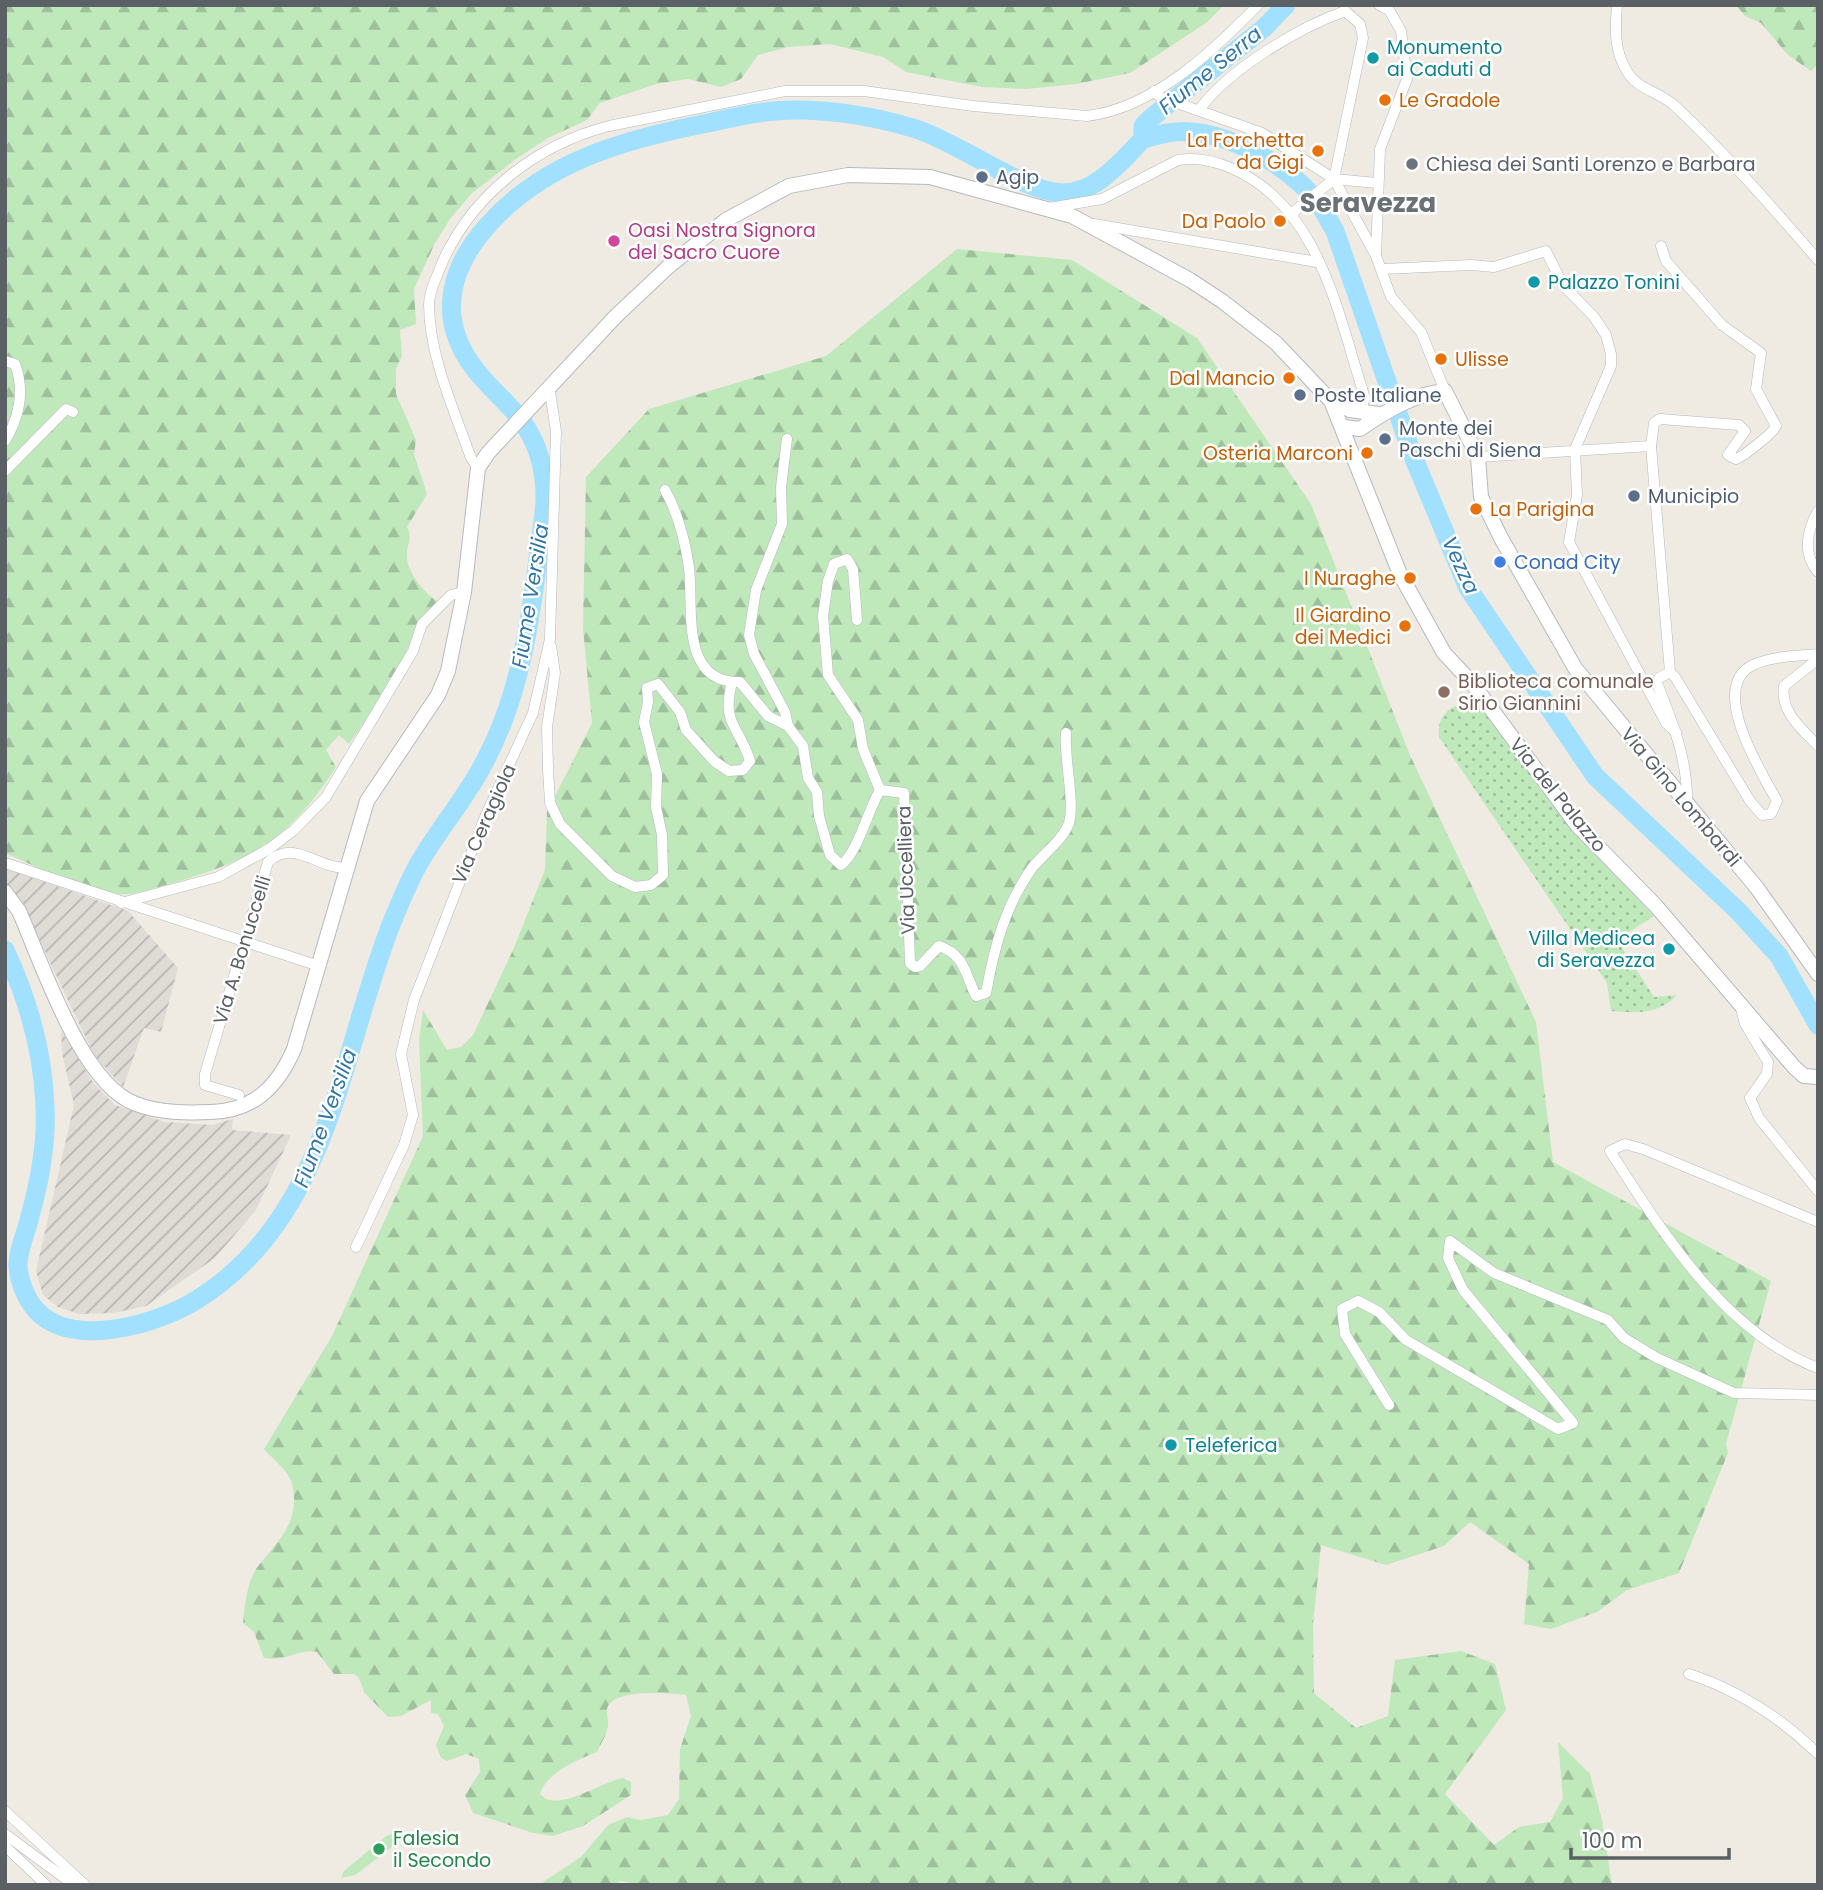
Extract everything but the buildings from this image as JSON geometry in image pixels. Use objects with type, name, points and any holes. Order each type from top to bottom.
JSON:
[{"type":"main road","points":[[5,892],[19,911],[87,1060],[112,1090],[134,1104],[157,1110],[215,1112],[261,1098],[283,1075],[294,1049],[367,801],[438,695],[451,661],[464,592],[478,468],[488,453],[531,406],[668,267],[726,220],[789,186],[848,175],[930,177],[1049,208],[1082,222],[1222,300],[1276,343],[1331,401],[1354,411],[1378,414]]},
{"type":"main road","points":[[1354,411],[1345,418],[1343,427],[1360,429],[1378,414],[1415,399],[1445,391]]},
{"type":"main road","name":"Via Gino Lombardi","points":[[1445,391],[1478,457],[1481,497],[1500,538],[1575,668],[1757,888],[1818,974]]},
{"type":"main road","name":"Via del Palazzo","points":[[1331,401],[1400,574],[1444,653],[1472,683],[1577,825],[1656,906],[1794,1067],[1804,1076],[1818,1077]]},
{"type":"street","points":[[478,468],[471,458],[430,333],[429,300],[450,245],[470,215],[517,169],[551,147],[583,133],[609,126],[785,90],[864,91],[976,107],[1087,116],[1121,108],[1157,94],[1258,5]]},
{"type":"street","points":[[1376,256],[1380,149],[1408,79],[1401,31],[1389,9],[1379,5]]},
{"type":"street","points":[[1617,5],[1615,40],[1629,75],[1643,88],[1658,93],[1674,104],[1747,179],[1818,260]]},
{"type":"street","points":[[1194,109],[1258,58],[1346,8],[1360,24],[1363,38],[1329,182],[1294,212]]},
{"type":"street","points":[[1157,94],[1262,133],[1329,182],[1376,256],[1391,297],[1421,332],[1445,391]]},
{"type":"street","points":[[1049,208],[1102,199],[1178,159],[1188,158],[1224,165],[1252,178],[1294,212],[1317,262],[1324,270],[1365,398],[1362,406],[1354,411]]},
{"type":"street","points":[[1329,182],[1377,183]]},
{"type":"street","points":[[1082,222],[1317,262]]},
{"type":"street","points":[[1661,246],[1666,261],[1700,296],[1722,325],[1761,353],[1756,388],[1776,426],[1774,432],[1750,448],[1744,457],[1736,459],[1728,455],[1745,431],[1739,425],[1660,419],[1654,423],[1651,446],[1670,672],[1762,815],[1770,814],[1777,801],[1752,757],[1741,727],[1734,698],[1739,677],[1754,664],[1818,654]]},
{"type":"street","points":[[1382,269],[1471,265],[1494,267],[1546,251],[1563,285],[1594,317],[1606,335],[1611,366],[1575,449],[1577,495],[1569,542],[1666,723],[1676,732]]},
{"type":"street","points":[[5,361],[15,364],[20,378],[22,399],[5,441]]},
{"type":"street","name":"Via Ceragiola","points":[[356,1247],[404,1145],[413,1115],[401,1054],[408,1020],[450,900],[533,713],[550,639],[556,432],[550,386]]},
{"type":"street","points":[[5,471],[66,409],[74,412]]},
{"type":"street","points":[[787,439],[780,486],[782,524],[756,590],[749,635],[754,654],[785,712],[788,726]]},
{"type":"street","points":[[1478,457],[1651,446]]},
{"type":"street","name":"Via Uccelliera","points":[[666,490],[678,515],[684,541],[694,646],[708,672],[732,682],[740,682],[768,716],[788,726],[803,747],[808,778],[817,792],[819,816],[834,862],[841,865],[849,859],[864,819],[880,790],[904,793],[909,963],[915,967],[920,966],[939,946],[951,951],[964,964],[976,996],[986,993],[999,930],[1013,901],[1032,868],[1067,827],[1071,813],[1064,755],[1066,733]]},
{"type":"street","points":[[1818,511],[1808,532],[1807,549],[1818,572]]},
{"type":"street","points":[[857,620],[853,569],[847,559],[834,564],[828,582],[823,616],[828,675],[858,720],[863,749],[880,790]]},
{"type":"street","points":[[121,903],[218,877],[269,849],[294,830],[326,797],[413,651],[422,624],[451,595],[464,592]]},
{"type":"street","points":[[550,639],[555,673],[547,727],[550,803],[560,824],[612,876],[635,887],[651,885],[663,875],[664,859],[656,807],[657,774],[644,722],[648,702],[647,688],[658,684],[681,712],[686,730],[714,761],[729,771],[743,770],[750,761],[745,746],[732,729],[726,704],[732,682]]},
{"type":"street","points":[[1818,659],[1784,686],[1783,696],[1785,706],[1794,720],[1818,746]]},
{"type":"street","points":[[1670,672],[1663,673],[1657,683],[1676,732],[1688,784],[1687,802]]},
{"type":"street","name":"Via A. Bonuccelli","points":[[239,1095],[205,1085],[205,1074],[268,862],[279,852],[290,851],[346,868]]},
{"type":"street","points":[[5,863],[319,967]]},
{"type":"street","points":[[1740,1004],[1745,1024],[1768,1062],[1766,1074],[1750,1098],[1759,1118],[1818,1191]]},
{"type":"street","points":[[1818,1222],[1643,1149],[1625,1144],[1610,1151],[1665,1234],[1732,1314],[1776,1348],[1818,1368]]},
{"type":"street","points":[[1389,1405],[1345,1334],[1342,1309],[1358,1301],[1379,1312],[1406,1340],[1558,1429],[1573,1423],[1463,1290],[1448,1258],[1450,1241],[1494,1273],[1608,1320],[1624,1338],[1657,1358],[1734,1393],[1818,1395]]},
{"type":"street","points":[[1689,1674],[1709,1681],[1770,1713],[1789,1726],[1818,1754]]},
{"type":"street","points":[[5,1811],[85,1885]]},
{"type":"street","points":[[5,1834],[74,1885]]},
{"type":"street","points":[[5,1846],[46,1885]]},
{"type":"shaded area","points":[[5,868],[128,911],[178,968],[161,1032],[144,1028],[123,1087],[94,1055],[23,905],[5,884]]},
{"type":"shaded area","points":[[61,1030],[94,1084],[115,1105],[165,1122],[212,1125],[233,1119],[232,1130],[291,1135],[256,1210],[215,1258],[146,1306],[114,1313],[79,1314],[58,1307],[43,1295],[36,1271],[74,1105],[62,1053]]},
{"type":"green space","points":[[5,5],[1224,5],[1206,23],[1130,73],[1076,84],[1026,89],[982,87],[906,72],[883,57],[830,44],[788,47],[758,55],[741,79],[721,87],[688,79],[656,84],[600,103],[587,120],[548,138],[471,194],[450,219],[435,243],[414,289],[416,324],[400,330],[402,356],[396,369],[396,394],[416,440],[414,454],[427,494],[407,527],[410,537],[407,561],[417,581],[437,601],[417,627],[392,683],[349,744],[339,735],[326,750],[336,767],[302,813],[284,830],[266,844],[223,866],[137,893],[117,894],[74,883],[5,853]]},
{"type":"green space","points":[[1736,5],[1818,5],[1818,64],[1811,71],[1788,55],[1761,23],[1745,16]]},
{"type":"green space","points":[[957,249],[1072,260],[1197,338],[1311,504],[1410,755],[1536,1022],[1553,1162],[1771,1281],[1726,1444],[1728,1453],[1679,1573],[1627,1590],[1597,1612],[1551,1629],[1524,1624],[1529,1564],[1470,1522],[1444,1546],[1386,1565],[1321,1545],[1313,1625],[1314,1693],[1356,1728],[1388,1716],[1395,1660],[1461,1651],[1495,1664],[1506,1710],[1445,1794],[1494,1845],[1519,1827],[1550,1822],[1563,1798],[1558,1742],[1590,1774],[1602,1820],[1612,1885],[642,1885],[621,1881],[612,1885],[545,1885],[543,1882],[581,1857],[608,1825],[627,1817],[641,1820],[668,1815],[679,1799],[680,1749],[691,1716],[686,1695],[642,1693],[611,1702],[607,1709],[607,1729],[597,1752],[556,1773],[540,1794],[547,1799],[567,1799],[623,1778],[631,1782],[631,1795],[583,1826],[553,1836],[533,1833],[473,1813],[465,1795],[480,1772],[479,1759],[466,1754],[447,1761],[441,1758],[436,1745],[444,1726],[438,1714],[431,1713],[431,1700],[401,1716],[388,1717],[364,1692],[359,1678],[354,1674],[334,1674],[317,1652],[264,1658],[254,1632],[243,1623],[252,1577],[287,1528],[294,1508],[290,1479],[264,1449],[332,1336],[423,1136],[419,1040],[423,1010],[447,1050],[461,1047],[473,1035],[513,950],[545,870],[547,812],[592,723],[583,629],[586,477],[649,409],[826,356]]},
{"type":"green space","points":[[1471,698],[1477,700],[1575,831],[1654,916],[1617,940],[1654,997],[1677,995],[1670,1002],[1646,1011],[1611,1011],[1607,983],[1439,737],[1443,716]]},
{"type":"green space","name":"Falesia il Secondo","points":[[397,1832],[400,1841],[355,1875],[341,1878],[344,1871],[386,1836]]},
{"type":"waterway","name":"Fiume Serra","points":[[1143,139],[1143,126],[1151,118],[1264,28],[1286,5]]},
{"type":"waterway","name":"Fiume Versilia","points":[[5,950],[21,987],[33,1026],[44,1086],[45,1134],[40,1175],[18,1258],[19,1276],[26,1295],[36,1310],[52,1322],[71,1329],[93,1331],[139,1324],[181,1308],[198,1299],[242,1265],[276,1224],[303,1178],[325,1129],[374,973],[401,900],[425,853],[479,772],[492,747],[512,695],[530,614],[545,489],[540,458],[531,436],[516,413],[469,361],[458,341],[453,322],[452,302],[462,263],[488,225],[510,203],[535,184],[561,169],[617,145],[729,118],[783,110],[856,115],[916,129],[1029,185],[1063,193],[1075,192],[1097,182],[1143,139]]},
{"type":"waterway","name":"Vezza","points":[[1143,139],[1185,132],[1226,140],[1278,166],[1307,190],[1320,206],[1335,231],[1412,454],[1468,588],[1595,776],[1739,912],[1779,956],[1818,1025]]},
{"type":"place","name":"Monumento ai Caduti d","points":[[1373,58]]},
{"type":"place","name":"Le Gradole","points":[[1385,100]]},
{"type":"place","name":"La Forchetta da Gigi","points":[[1318,151]]},
{"type":"place","name":"Chiesa dei Santi Lorenzo e Barbara","points":[[1412,164]]},
{"type":"place","name":"Agip","points":[[982,177]]},
{"type":"place","name":"Da Paolo","points":[[1280,221]]},
{"type":"place","name":"Oasi Nostra Signora del Sacro Cuore","points":[[614,241]]},
{"type":"place","name":"Palazzo Tonini","points":[[1534,282]]},
{"type":"place","name":"Ulisse","points":[[1441,359]]},
{"type":"place","name":"Dal Mancio","points":[[1289,378]]},
{"type":"place","name":"Poste Italiane","points":[[1300,395]]},
{"type":"place","name":"Monte dei Paschi di Siena","points":[[1385,439]]},
{"type":"place","name":"Osteria Marconi","points":[[1367,453]]},
{"type":"place","name":"Municipio","points":[[1634,496]]},
{"type":"place","name":"La Parigina","points":[[1476,509]]},
{"type":"place","name":"Conad City","points":[[1500,562]]},
{"type":"place","name":"I Nuraghe","points":[[1410,578]]},
{"type":"place","name":"Il Giardino dei Medici","points":[[1405,626]]},
{"type":"place","name":"Biblioteca comunale Sirio Giannini","points":[[1444,692]]},
{"type":"place","name":"Villa Medicea di Seravezza","points":[[1669,949]]},
{"type":"place","name":"Teleferica","points":[[1171,1445]]},
{"type":"place","name":"Falesia il Secondo","points":[[379,1849]]},
{"type":"district","name":"Seravezza","points":[[1368,203]]}]
